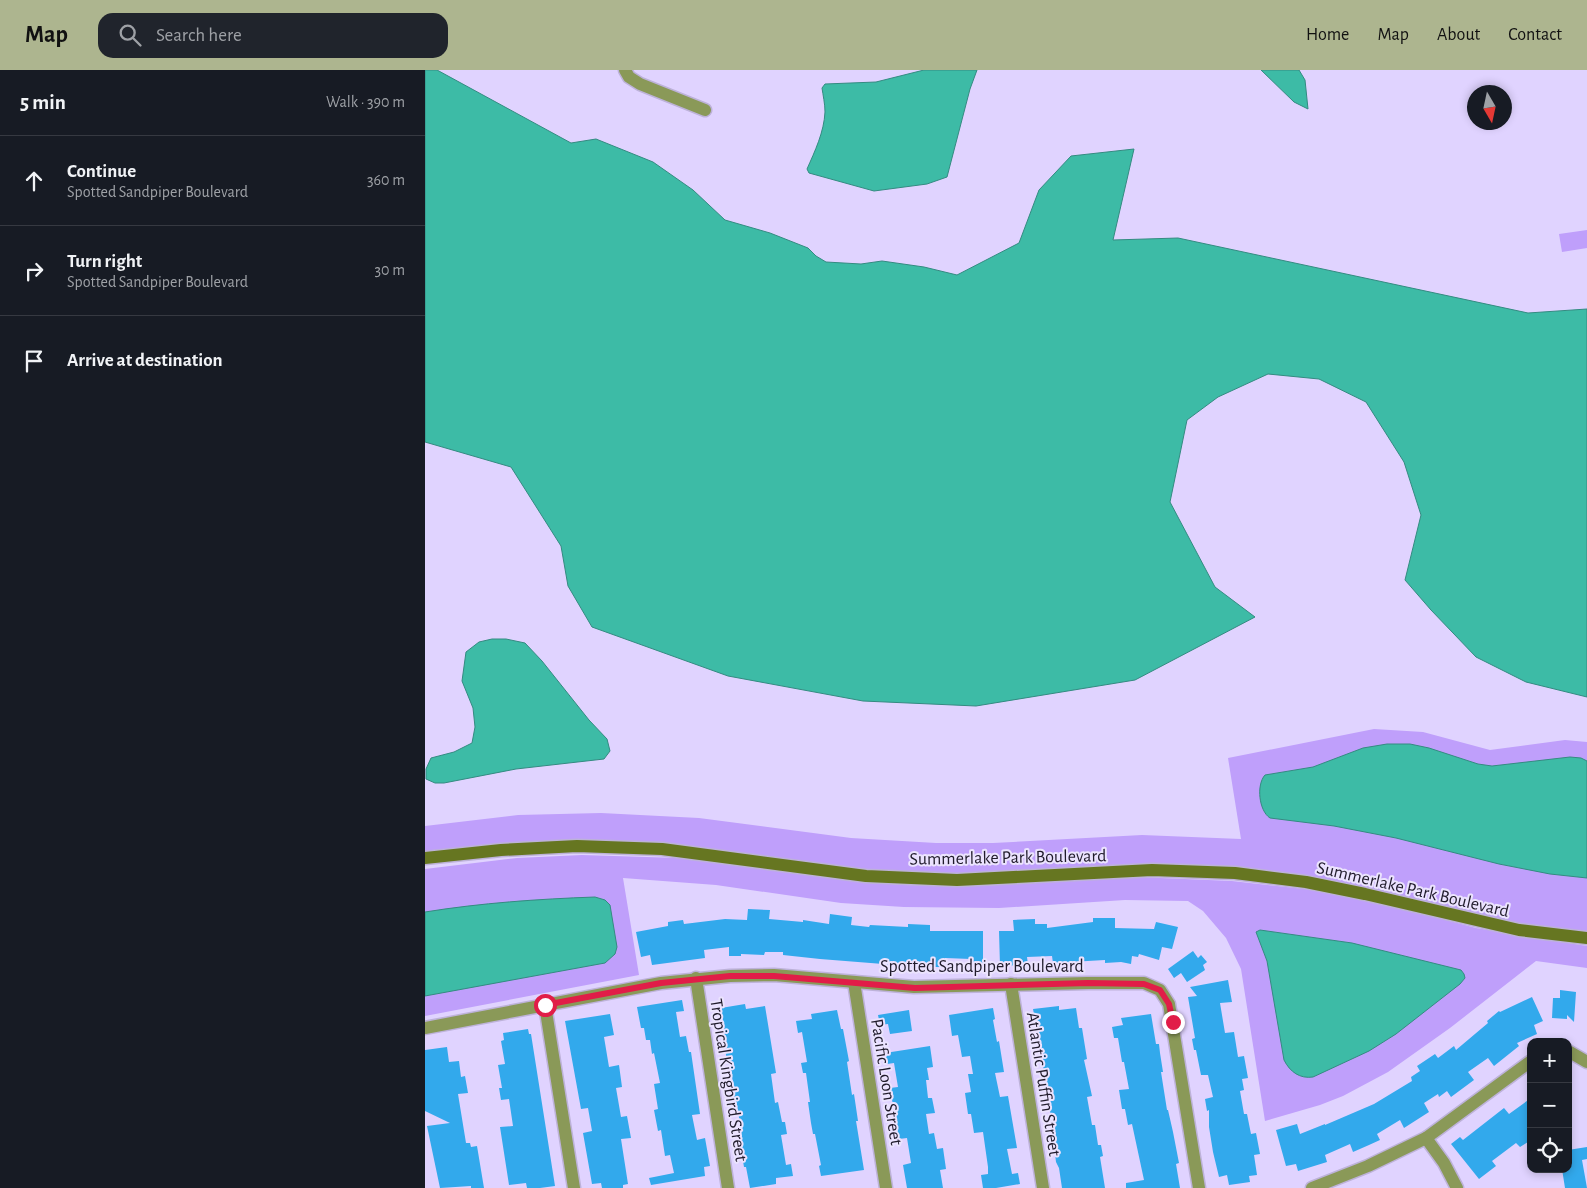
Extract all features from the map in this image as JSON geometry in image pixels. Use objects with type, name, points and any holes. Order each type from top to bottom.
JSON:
[{"type":"main road","name":"Summerlake Park Boulevard","points":[[425,858],[501,850],[584,846],[662,849],[893,878],[957,880],[1152,870],[1235,873],[1315,884],[1519,930],[1587,938]]},
{"type":"street","points":[[625,70],[629,77],[640,84],[705,110]]},
{"type":"street","name":"Spotted Sandpiper Boulevard","points":[[425,1028],[695,978],[774,976],[915,988],[1011,984],[1144,984],[1160,990],[1169,1004],[1199,1188]]},
{"type":"street","name":"Tropical Kingbird Street","points":[[695,978],[727,1188]]},
{"type":"street","name":"Pacific Loon Street","points":[[854,982],[886,1188]]},
{"type":"street","name":"Atlantic Puffin Street","points":[[1011,984],[1043,1188]]},
{"type":"street","points":[[545,1005],[574,1188]]},
{"type":"street","points":[[1572,1053],[1587,1062]]},
{"type":"street","points":[[1312,1188],[1368,1166],[1426,1138],[1527,1064]]},
{"type":"street","points":[[1426,1138],[1444,1163],[1457,1188]]},
{"type":"shaded area","points":[[425,70],[437,70],[571,143],[596,139],[653,162],[693,190],[725,220],[770,233],[808,248],[826,262],[861,264],[882,261],[924,267],[957,275],[1019,243],[1039,190],[1071,156],[1134,149],[1113,240],[1178,238],[1528,313],[1587,309],[1587,697],[1526,682],[1476,657],[1405,580],[1421,515],[1404,462],[1366,402],[1319,379],[1268,374],[1218,397],[1187,420],[1170,502],[1215,587],[1255,617],[1135,680],[976,706],[863,701],[728,676],[592,627],[568,586],[561,546],[511,467],[425,442]]},
{"type":"shaded area","points":[[924,70],[977,70],[970,89],[947,177],[927,184],[874,191],[809,173],[807,169],[823,127],[825,109],[822,88],[825,84],[876,82]]},
{"type":"shaded area","points":[[1261,70],[1299,70],[1305,80],[1308,109],[1294,102]]},
{"type":"shaded area","points":[[1587,230],[1587,248],[1562,252],[1559,234]]},
{"type":"shaded area","points":[[492,639],[506,639],[525,643],[542,661],[589,720],[607,739],[610,751],[604,759],[516,769],[444,783],[435,783],[426,779],[426,769],[431,758],[454,752],[472,743],[475,727],[473,708],[462,681],[466,652],[479,642]]},
{"type":"shaded area","points":[[1374,729],[1423,732],[1490,750],[1565,740],[1587,742],[1587,938],[1235,873],[957,880],[662,849],[425,858],[425,826],[518,815],[601,813],[699,818],[851,838],[936,843],[993,843],[1142,835],[1241,839],[1228,758]]},
{"type":"shaded area","points":[[1387,744],[1410,744],[1429,748],[1478,764],[1492,766],[1570,757],[1581,758],[1587,761],[1587,878],[1550,874],[1499,864],[1396,838],[1334,826],[1270,818],[1263,810],[1260,798],[1260,785],[1265,775],[1313,767],[1363,748]]},
{"type":"shaded area","points":[[582,855],[679,858],[845,880],[903,885],[980,886],[1137,877],[1232,881],[1305,889],[1353,897],[1476,928],[1587,946],[1587,968],[1536,961],[1450,1028],[1388,1072],[1343,1096],[1320,1105],[1265,1121],[1241,969],[1226,938],[1203,911],[1188,901],[1125,900],[999,908],[904,907],[841,903],[716,885],[623,878],[639,975],[425,1016],[425,869],[517,858]]},
{"type":"shaded area","points":[[595,897],[605,900],[610,905],[617,947],[615,954],[605,963],[425,996],[425,912],[510,902]]},
{"type":"shaded area","points":[[1260,930],[1352,943],[1461,970],[1465,978],[1460,984],[1396,1034],[1369,1051],[1313,1077],[1304,1077],[1292,1071],[1284,1060],[1267,961],[1256,932]]},
{"type":"building","points":[[748,909],[770,910],[769,919],[803,922],[803,920],[829,924],[830,914],[852,917],[851,925],[869,927],[870,925],[908,927],[908,924],[930,925],[930,931],[983,931],[983,967],[971,967],[971,959],[945,958],[945,967],[921,967],[783,955],[783,952],[765,952],[764,955],[741,954],[741,956],[729,956],[729,947],[704,950],[705,958],[652,965],[650,955],[641,957],[636,932],[668,926],[668,922],[683,920],[684,924],[725,919],[747,920]]},
{"type":"building","points":[[1093,918],[1115,918],[1115,928],[1154,929],[1156,922],[1178,927],[1172,949],[1162,947],[1159,960],[1139,954],[1138,957],[1132,956],[1131,964],[1121,962],[1105,963],[1105,960],[1053,963],[1052,956],[1027,957],[1028,965],[1000,966],[999,931],[1014,931],[1013,920],[1035,919],[1035,924],[1047,924],[1047,928],[1093,922]]},
{"type":"building","points":[[1193,951],[1198,958],[1201,955],[1207,962],[1203,965],[1205,970],[1187,982],[1181,973],[1174,978],[1168,969]]},
{"type":"building","points":[[1228,980],[1232,1002],[1220,1003],[1225,1033],[1234,1032],[1238,1057],[1244,1056],[1248,1078],[1242,1079],[1244,1090],[1240,1091],[1244,1114],[1247,1114],[1251,1134],[1256,1133],[1260,1154],[1254,1155],[1257,1175],[1249,1176],[1250,1182],[1229,1185],[1227,1175],[1219,1177],[1213,1152],[1209,1127],[1209,1110],[1207,1111],[1205,1099],[1213,1097],[1208,1075],[1201,1075],[1196,1050],[1194,1050],[1192,1039],[1195,1038],[1188,997],[1197,996],[1190,987]]},
{"type":"building","points":[[1560,990],[1576,992],[1574,1022],[1567,1015],[1567,1019],[1552,1018],[1553,998],[1560,998]]},
{"type":"building","points":[[1532,997],[1543,1021],[1534,1025],[1537,1034],[1517,1043],[1519,1046],[1494,1066],[1488,1058],[1468,1072],[1474,1080],[1451,1097],[1447,1091],[1439,1097],[1438,1094],[1424,1103],[1429,1112],[1404,1128],[1400,1120],[1377,1134],[1380,1140],[1353,1152],[1350,1144],[1325,1155],[1327,1162],[1298,1171],[1296,1164],[1286,1166],[1276,1130],[1297,1124],[1300,1134],[1374,1104],[1412,1081],[1411,1077],[1420,1071],[1417,1066],[1435,1054],[1438,1058],[1454,1046],[1456,1050],[1488,1023],[1487,1021],[1500,1012]]},
{"type":"building","points":[[682,1000],[684,1011],[676,1012],[680,1037],[686,1036],[689,1052],[691,1052],[700,1114],[692,1115],[697,1140],[705,1138],[710,1166],[704,1167],[705,1176],[651,1185],[649,1178],[674,1173],[670,1155],[665,1156],[661,1130],[658,1131],[654,1110],[658,1109],[654,1084],[660,1083],[654,1053],[652,1054],[650,1040],[646,1040],[644,1028],[641,1028],[637,1007]]},
{"type":"building","points":[[745,1004],[746,1009],[765,1006],[776,1073],[771,1074],[775,1103],[778,1102],[782,1122],[785,1122],[787,1134],[781,1135],[786,1165],[791,1164],[793,1176],[776,1178],[776,1184],[750,1188],[746,1167],[744,1167],[738,1131],[741,1130],[737,1105],[734,1105],[732,1095],[735,1095],[730,1064],[728,1065],[722,1034],[722,1028],[724,1028],[721,1008]]},
{"type":"building","points":[[1059,1006],[1059,1010],[1076,1008],[1079,1028],[1082,1028],[1087,1059],[1084,1060],[1092,1096],[1087,1097],[1092,1125],[1095,1125],[1098,1145],[1101,1145],[1103,1156],[1100,1157],[1105,1188],[1062,1188],[1059,1168],[1056,1162],[1055,1154],[1057,1153],[1049,1117],[1051,1117],[1043,1066],[1041,1065],[1034,1030],[1037,1030],[1033,1009]]},
{"type":"building","points":[[993,1008],[995,1019],[993,1020],[997,1042],[999,1041],[1004,1072],[995,1073],[1000,1097],[1008,1096],[1017,1148],[1007,1149],[1012,1174],[1018,1173],[1020,1184],[983,1188],[981,1175],[988,1174],[988,1167],[983,1132],[974,1133],[971,1114],[968,1114],[965,1093],[971,1092],[968,1074],[973,1074],[970,1056],[962,1057],[958,1035],[952,1036],[949,1015]]},
{"type":"building","points":[[837,1010],[849,1061],[847,1062],[852,1095],[854,1094],[858,1121],[856,1121],[864,1170],[821,1176],[819,1166],[821,1165],[811,1123],[806,1073],[803,1073],[801,1063],[807,1062],[802,1032],[798,1033],[796,1021],[812,1019],[811,1014]]},
{"type":"building","points":[[909,1010],[912,1031],[890,1034],[888,1024],[880,1025],[878,1015]]},
{"type":"building","points":[[610,1014],[614,1035],[604,1037],[609,1067],[619,1065],[622,1087],[616,1088],[621,1117],[627,1116],[631,1138],[621,1139],[628,1184],[623,1185],[623,1188],[602,1188],[601,1183],[592,1184],[583,1133],[592,1131],[588,1108],[581,1109],[565,1021]]},
{"type":"building","points":[[1151,1014],[1156,1044],[1159,1044],[1167,1110],[1179,1163],[1176,1164],[1180,1188],[1126,1188],[1126,1183],[1144,1180],[1132,1124],[1128,1125],[1125,1109],[1122,1109],[1119,1090],[1129,1089],[1118,1038],[1114,1038],[1112,1027],[1123,1025],[1121,1018]]},
{"type":"building","points":[[528,1029],[529,1034],[531,1034],[555,1186],[540,1188],[527,1188],[526,1183],[509,1185],[500,1127],[513,1126],[509,1099],[501,1100],[499,1088],[502,1088],[498,1065],[505,1064],[501,1041],[504,1040],[503,1033]]},
{"type":"building","points":[[930,1046],[933,1067],[927,1068],[929,1080],[926,1080],[928,1098],[932,1098],[935,1113],[926,1114],[929,1134],[934,1133],[937,1149],[943,1148],[946,1169],[940,1170],[943,1188],[907,1188],[903,1165],[911,1163],[907,1138],[899,1139],[890,1088],[898,1087],[894,1063],[887,1064],[885,1053]]},
{"type":"building","points":[[447,1047],[449,1062],[459,1061],[461,1077],[465,1076],[468,1093],[458,1094],[466,1143],[470,1143],[471,1147],[477,1146],[484,1188],[471,1188],[471,1186],[440,1188],[427,1126],[450,1123],[425,1111],[425,1050]]},
{"type":"building","points":[[1527,1101],[1527,1143],[1520,1147],[1516,1143],[1492,1161],[1496,1166],[1479,1179],[1451,1144],[1460,1137],[1463,1140],[1504,1108],[1509,1114]]},
{"type":"building","points":[[1587,1147],[1587,1159],[1582,1160],[1587,1188],[1565,1188],[1563,1173],[1572,1173],[1572,1149]]},
{"type":"route","points":[[545,1005],[661,983],[695,978],[730,976],[774,976],[915,988],[1011,984],[1144,984],[1160,990],[1169,1004],[1173,1022]]}]
